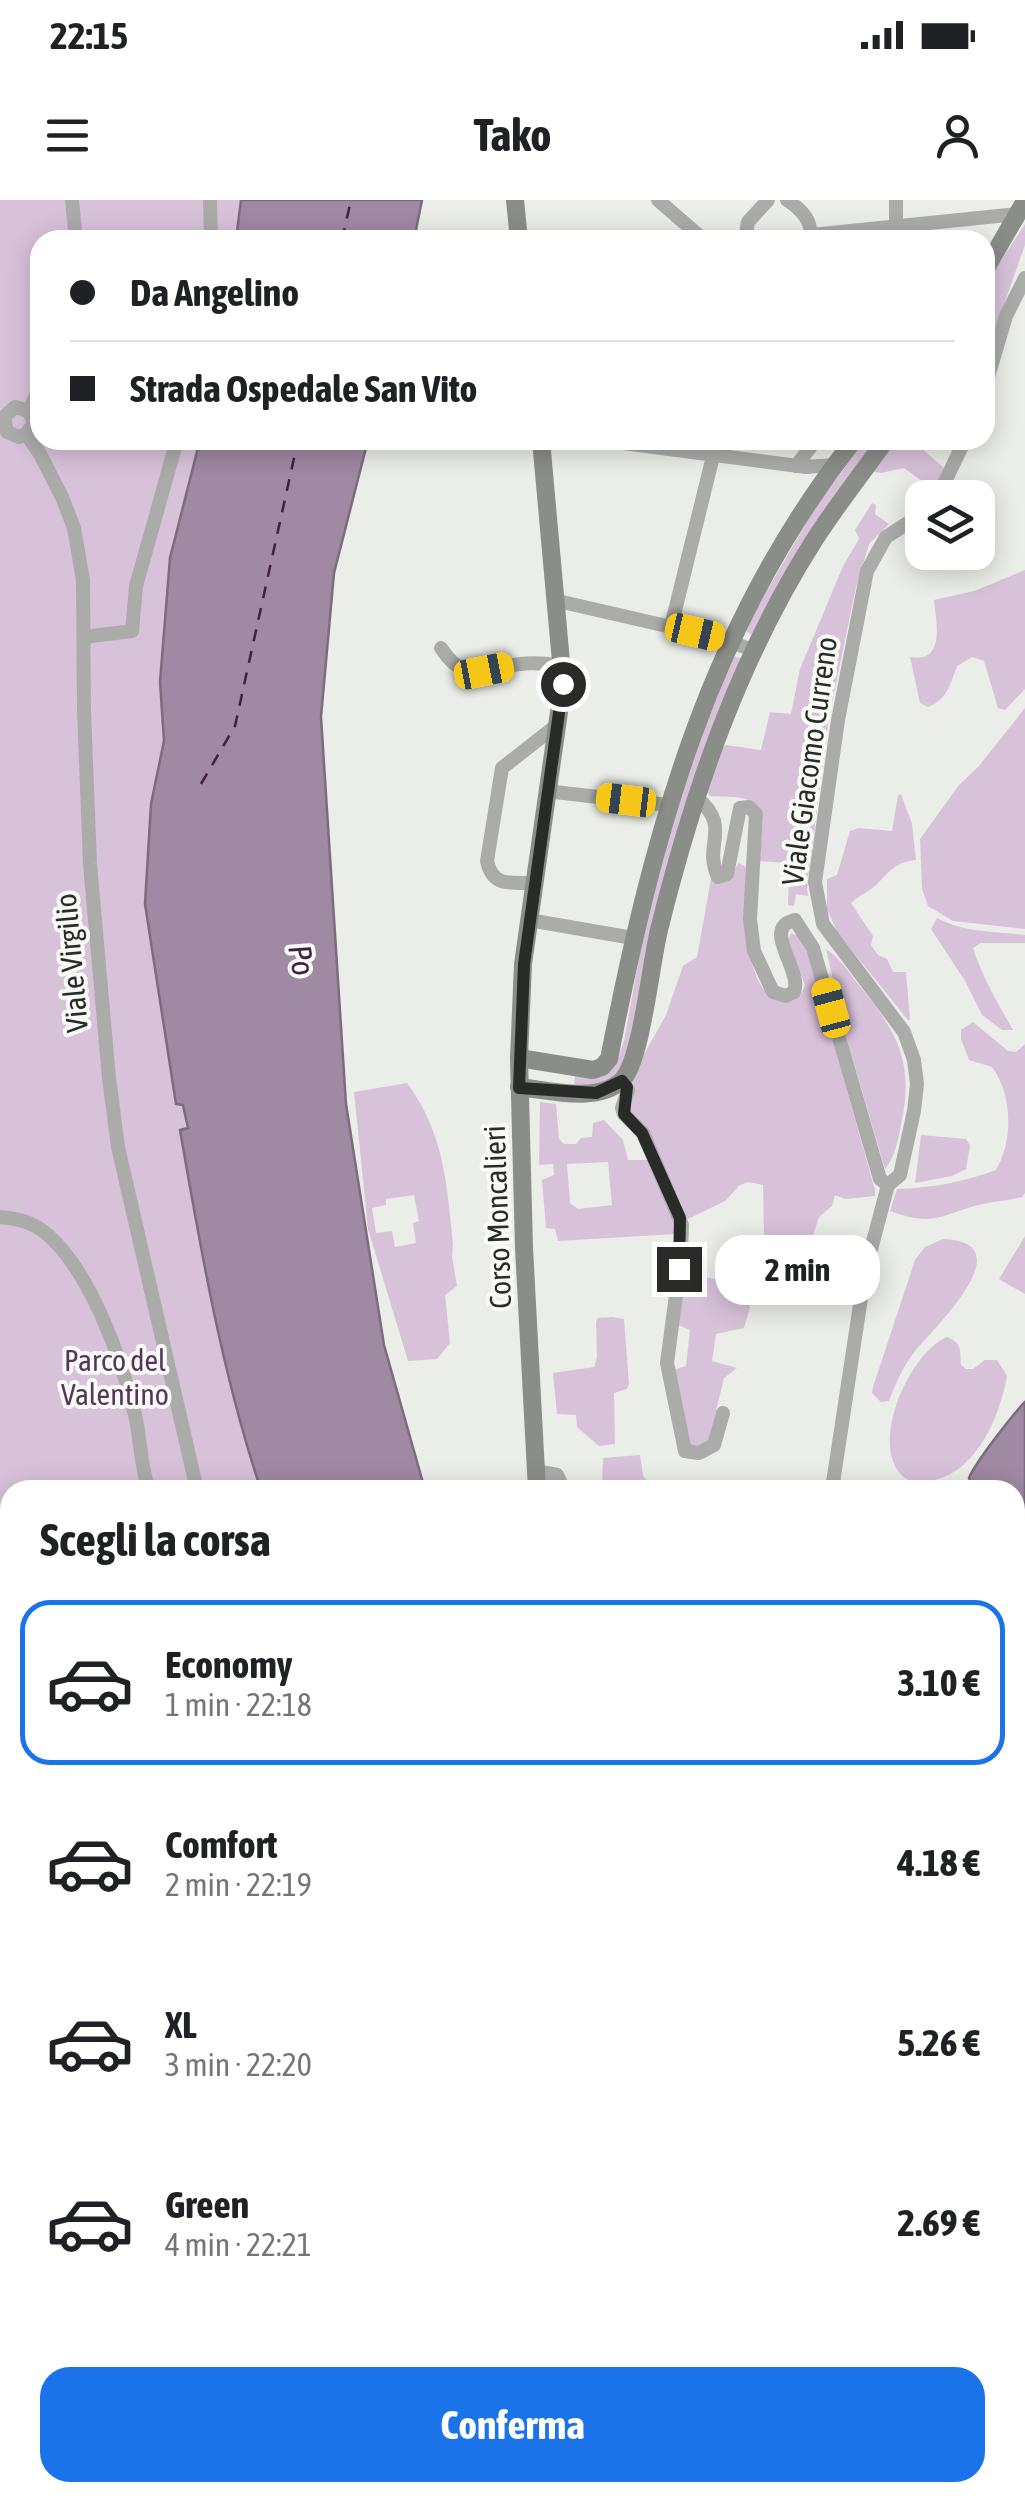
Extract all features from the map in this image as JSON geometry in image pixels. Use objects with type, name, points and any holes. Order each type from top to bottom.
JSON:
[{"type":"street","points":[[72,200],[75,230]]},
{"type":"street","points":[[210,200],[211,230]]},
{"type":"street","points":[[515,200],[518,230]]},
{"type":"street","points":[[658,200],[692,230]]},
{"type":"street","points":[[787,200],[805,215],[808,230]]},
{"type":"street","points":[[896,200],[896,230]]},
{"type":"street","points":[[746,230],[763,202]]},
{"type":"street","points":[[910,230],[1018,206]]},
{"type":"street","points":[[995,251],[1018,206]]},
{"type":"street","points":[[995,353],[1006,316],[1025,278]]},
{"type":"street","points":[[29,411],[15,407],[2,422],[12,436],[26,434],[30,429]]},
{"type":"street","name":"Viale Virgilio","points":[[26,434],[30,440]]},
{"type":"street","name":"Viale Virgilio","points":[[36,450],[74,528],[83,580],[90,864],[98,983],[118,1146],[195,1480]]},
{"type":"street","points":[[84,637],[132,637],[140,571],[174,450]]},
{"type":"street","name":"Corso Moncalieri","points":[[537,1480],[519,1058],[529,920],[563,666],[542,450]]},
{"type":"street","points":[[671,627],[714,450]]},
{"type":"street","points":[[728,450],[796,466],[834,465]]},
{"type":"street","points":[[796,466],[808,450]]},
{"type":"street","points":[[519,1058],[593,1070],[609,1059],[633,938],[668,805],[699,712],[729,641],[776,554],[846,450]]},
{"type":"street","points":[[519,1088],[596,1093],[622,1081],[634,1061],[654,947],[695,796],[753,650],[814,540],[879,450]]},
{"type":"street","points":[[946,480],[961,450]]},
{"type":"street","points":[[796,466],[815,495]]},
{"type":"street","name":"Viale Giacomo Curreno","points":[[833,1480],[854,1334],[874,1230],[888,1185],[900,1175],[918,1084],[904,1032],[823,924],[816,882],[838,720],[867,571],[886,536],[905,524]]},
{"type":"street","points":[[558,601],[753,650]]},
{"type":"street","points":[[441,648],[450,662],[472,673],[523,663],[563,666]]},
{"type":"street","points":[[534,884],[496,880],[490,876],[487,861],[502,768],[557,725]]},
{"type":"street","points":[[546,791],[668,805]]},
{"type":"street","points":[[695,796],[710,808],[715,818],[714,866],[718,877],[727,874],[740,808],[749,807],[756,814],[749,902],[754,951],[773,992],[786,996],[794,992],[797,978],[780,937],[781,929],[795,920],[805,934],[823,978],[880,1178],[888,1185]]},
{"type":"street","points":[[529,920],[633,938]]},
{"type":"street","points":[[568,1091],[572,1067]]},
{"type":"street","points":[[622,1081],[628,1090],[624,1114],[642,1133],[682,1225],[667,1364],[686,1451],[694,1454],[714,1445],[722,1413]]},
{"type":"street","points":[[0,1217],[41,1229],[81,1278],[102,1320],[136,1417],[139,1457],[147,1480]]},
{"type":"street","points":[[537,1480],[557,1475],[559,1480]]},
{"type":"green space","name":"Parco del Valentino","points":[[0,200],[241,200],[237,230],[30,230],[30,450],[197,450],[170,558],[160,681],[164,741],[151,804],[145,904],[188,1128],[181,1130],[205,1266],[224,1357],[258,1480],[0,1480]]},
{"type":"green space","points":[[1025,224],[1025,245],[995,330],[995,270]]},
{"type":"green space","points":[[858,450],[870,450],[752,635],[744,630],[815,508]]},
{"type":"green space","points":[[886,450],[923,450],[944,468],[938,480],[921,480],[904,468],[870,471]]},
{"type":"green space","points":[[872,503],[876,505],[875,514],[889,524],[869,544],[856,587],[829,717],[808,896],[796,894],[794,906],[788,905],[789,863],[760,861],[763,814],[759,807],[747,800],[710,796],[706,791],[720,749],[726,745],[761,750],[770,712],[791,714],[800,669],[843,566],[859,539],[855,530]]},
{"type":"green space","points":[[1025,570],[1025,689],[1005,710],[998,708],[984,661],[972,657],[957,666],[940,700],[928,707],[920,703],[910,657],[929,654],[934,648],[934,600],[974,591]]},
{"type":"green space","points":[[731,656],[741,658],[686,807],[647,957],[626,1062],[604,1082],[574,1084],[575,1076],[598,1077],[618,1058],[648,909],[686,771]]},
{"type":"green space","points":[[1025,708],[1025,929],[953,921],[928,906],[922,889],[920,839],[959,785]]},
{"type":"green space","points":[[901,794],[912,824],[916,860],[895,867],[851,903],[873,936],[871,945],[878,955],[887,959],[893,972],[906,972],[910,1020],[837,932],[827,909],[827,879],[837,875],[850,831],[892,831]]},
{"type":"green space","points":[[739,863],[746,867],[749,945],[759,982],[770,996],[785,1003],[801,995],[805,985],[788,940],[791,933],[799,936],[810,959],[875,1190],[875,1196],[845,1199],[835,1195],[832,1206],[819,1217],[794,1293],[757,1281],[769,1254],[764,1237],[763,1185],[740,1185],[725,1201],[686,1220],[644,1124],[628,1108],[629,1081],[666,1015],[683,966],[697,957],[711,879],[725,882]]},
{"type":"green space","points":[[937,918],[969,929],[1025,935],[1025,943],[981,943],[973,948],[1013,1030],[1002,1030],[982,1015],[931,929]]},
{"type":"green space","points":[[826,949],[843,964],[883,1017],[904,1065],[901,1125],[894,1154],[885,1169],[847,1040]]},
{"type":"green space","points":[[973,1022],[1008,1051],[1016,1052],[1025,1044],[1025,1193],[1022,1197],[938,1218],[890,1211],[897,1189],[971,1178],[996,1170],[1002,1159],[1008,1132],[1007,1105],[992,1067],[969,1060],[961,1030]]},
{"type":"green space","points":[[407,1083],[436,1140],[446,1180],[457,1286],[445,1295],[450,1343],[437,1359],[408,1361],[368,1229],[354,1092]],"holes":[[[414,1195],[419,1221],[413,1223],[416,1243],[395,1247],[392,1231],[376,1233],[372,1208],[386,1205],[386,1199]]]},
{"type":"green space","points":[[540,1102],[556,1104],[559,1139],[564,1144],[592,1137],[593,1123],[604,1120],[623,1140],[628,1160],[648,1160],[676,1221],[676,1234],[558,1241],[555,1229],[546,1228],[542,1180],[554,1175],[553,1164],[539,1165]],"holes":[[[608,1162],[612,1205],[578,1209],[570,1203],[567,1164]]]},
{"type":"green space","points":[[921,1135],[966,1139],[970,1146],[966,1169],[952,1176],[915,1183]]},
{"type":"green space","points":[[1025,1236],[1025,1294],[999,1279]]},
{"type":"green space","points":[[943,1239],[966,1244],[976,1254],[975,1269],[954,1306],[911,1356],[889,1401],[881,1402],[872,1393],[873,1387],[915,1260],[925,1247]]},
{"type":"green space","points":[[685,1273],[755,1290],[744,1328],[716,1334],[712,1361],[737,1368],[724,1378],[709,1440],[698,1447],[689,1446],[673,1370],[686,1366],[690,1330],[678,1325]]},
{"type":"green space","points":[[598,1318],[624,1319],[629,1384],[627,1389],[614,1393],[615,1444],[599,1446],[577,1427],[576,1415],[557,1414],[553,1373],[594,1367],[596,1322]]},
{"type":"green space","points":[[947,1337],[958,1345],[961,1365],[966,1369],[985,1360],[997,1360],[1007,1376],[989,1432],[966,1463],[935,1480],[910,1480],[898,1470],[891,1452],[891,1430],[905,1384],[932,1347]]},
{"type":"green space","points":[[640,1455],[646,1480],[602,1480],[603,1458]]},
{"type":"water","points":[[241,200],[422,200],[416,230],[237,230]]},
{"type":"water","name":"Po","points":[[197,450],[365,450],[334,573],[321,717],[346,1104],[384,1345],[422,1480],[258,1480],[247,1446],[196,1221],[180,1130],[188,1128],[183,1105],[176,1104],[145,904],[151,804],[164,741],[160,682],[170,558]]},
{"type":"water","points":[[1025,1402],[1025,1480],[970,1480],[995,1439]]},
{"type":"ferry route","points":[[344,230],[351,200]]},
{"type":"ferry route","points":[[201,784],[235,726],[296,450]]},
{"type":"route","points":[[563,684],[524,964],[519,1088],[596,1093],[622,1081],[628,1093],[622,1108],[624,1114],[639,1126],[680,1218],[679,1269]]}]
